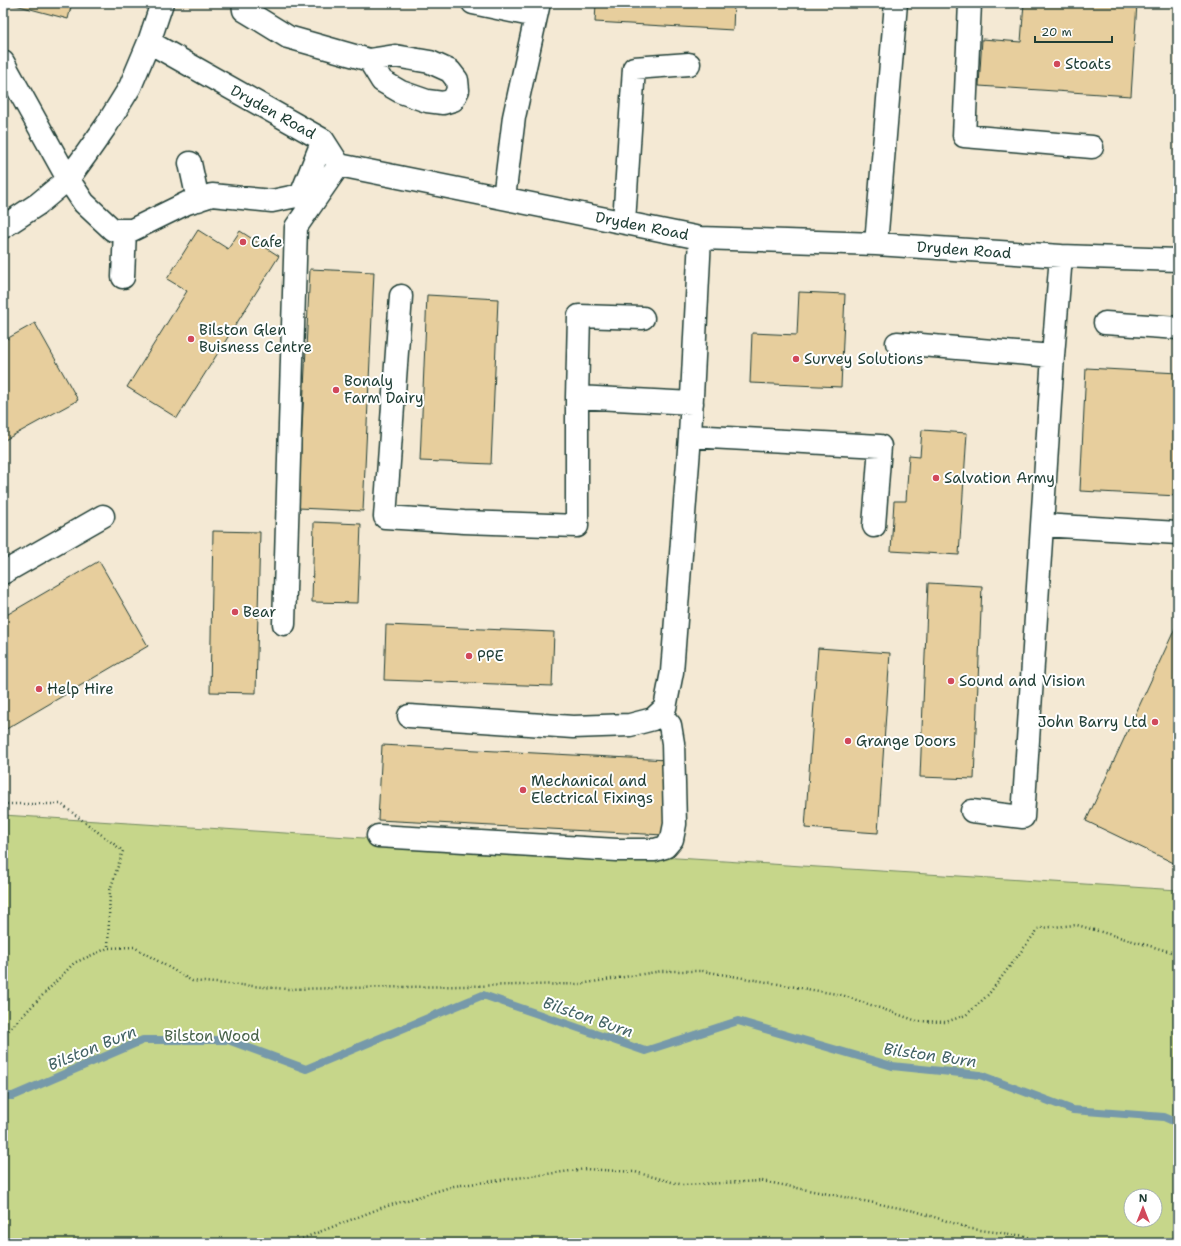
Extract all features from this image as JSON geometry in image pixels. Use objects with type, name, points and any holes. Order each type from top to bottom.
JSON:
[{"type":"street","points":[[3,227],[38,204],[68,179],[106,126],[130,87],[150,42],[162,3]]},
{"type":"street","points":[[243,3],[244,10],[288,37],[369,60]]},
{"type":"street","points":[[474,3],[538,10],[514,117],[504,198]]},
{"type":"street","points":[[876,244],[896,3]]},
{"type":"street","points":[[970,3],[964,136],[1092,147]]},
{"type":"street","name":"Dryden Road","points":[[150,42],[323,140],[339,165],[700,238],[876,244],[1061,256],[1178,260]]},
{"type":"street","points":[[3,62],[68,179],[84,203],[113,230],[132,230],[187,203],[212,195],[272,201],[301,195],[323,140]]},
{"type":"street","points":[[624,222],[634,68],[689,64]]},
{"type":"street","points":[[190,163],[198,200]]},
{"type":"street","points":[[284,624],[296,227],[339,165]]},
{"type":"street","points":[[122,276],[125,230]]},
{"type":"street","points":[[408,716],[573,727],[602,727],[630,725],[653,719],[665,708],[672,672],[690,436],[700,238]]},
{"type":"street","points":[[972,811],[1024,817],[1053,356],[1061,256]]},
{"type":"street","points":[[401,296],[385,517],[464,522],[577,526],[577,397],[579,316],[643,318]]},
{"type":"street","points":[[1105,323],[1178,328]]},
{"type":"street","points":[[897,343],[1053,356]]},
{"type":"street","points":[[577,397],[692,403]]},
{"type":"street","points":[[690,436],[880,446],[874,526]]},
{"type":"street","points":[[3,573],[103,516]]},
{"type":"street","points":[[1042,525],[1178,533]]},
{"type":"street","points":[[378,836],[617,850],[655,850],[665,847],[672,839],[675,824],[673,743],[670,725],[660,713]]},
{"type":"path","points":[[3,804],[62,804],[123,851],[110,890],[108,948]]},
{"type":"path","points":[[3,1036],[74,963],[108,948],[134,947],[192,980],[287,989],[580,984],[662,971],[703,971],[842,995],[917,1021],[946,1022],[966,1015],[988,995],[1039,928],[1077,925],[1178,954]]},
{"type":"path","points":[[292,1243],[381,1208],[454,1186],[586,1170],[635,1172],[683,1185],[762,1181],[915,1211],[972,1229],[1025,1236],[1045,1243]]},
{"type":"shaded area","points":[[3,3],[1178,3],[1178,893],[3,832]]},
{"type":"green space","name":"Bilston Wood","points":[[3,815],[1178,890],[1178,1243],[3,1243]]},
{"type":"building","points":[[8,3],[72,3],[68,19]]},
{"type":"building","points":[[596,3],[734,3],[733,30],[595,22]]},
{"type":"building","name":"Stoats","points":[[1024,3],[1137,3],[1131,96],[979,86],[982,39],[1021,42]]},
{"type":"building","name":"Bilston Glen Buisness Centre","points":[[198,230],[228,249],[240,231],[279,256],[177,418],[127,387],[187,291],[167,279]]},
{"type":"building","name":"Bonaly Farm Dairy","points":[[310,269],[374,272],[363,511],[298,508]]},
{"type":"building","name":"Survey Solutions","points":[[799,292],[845,294],[841,387],[750,383],[752,333],[797,335]]},
{"type":"building","name":"Bonaly Farm Dairy","points":[[427,295],[498,299],[491,464],[420,461]]},
{"type":"building","points":[[35,323],[78,400],[3,441],[3,341]]},
{"type":"building","points":[[1086,368],[1178,373],[1178,496],[1080,491]]},
{"type":"building","name":"Salvation Army","points":[[922,430],[967,433],[959,555],[891,551],[894,501],[906,501],[909,455],[920,456]]},
{"type":"building","points":[[314,522],[361,524],[358,603],[312,602]]},
{"type":"building","name":"Bear","points":[[213,531],[260,532],[256,693],[210,692]]},
{"type":"building","name":"Help Hire","points":[[99,561],[148,646],[3,731],[3,617]]},
{"type":"building","name":"Sound and Vision","points":[[928,583],[982,586],[974,779],[920,777]]},
{"type":"building","name":"John Barry Ltd","points":[[1178,622],[1178,865],[1086,821]]},
{"type":"building","name":"PPE","points":[[386,625],[554,632],[552,686],[384,680]]},
{"type":"building","name":"Grange Doors","points":[[818,648],[890,653],[878,833],[805,828]]},
{"type":"building","name":"Mechanical and Electrical Fixings","points":[[382,745],[668,760],[664,835],[378,820]]},
{"type":"waterway","name":"Bilston Burn","points":[[3,1096],[13,1096],[143,1040],[228,1040],[306,1069],[483,995],[645,1051],[738,1021],[892,1066],[980,1075],[1073,1110],[1164,1117],[1178,1123]]},
{"type":"place","name":"Stoats","points":[[1057,64]]},
{"type":"place","name":"Cafe","points":[[243,242]]},
{"type":"place","name":"Bilston Glen Buisness Centre","points":[[191,339]]},
{"type":"place","name":"Survey Solutions","points":[[796,359]]},
{"type":"place","name":"Bonaly Farm Dairy","points":[[336,390]]},
{"type":"place","name":"Salvation Army","points":[[936,478]]},
{"type":"place","name":"Bear","points":[[235,612]]},
{"type":"place","name":"PPE","points":[[469,656]]},
{"type":"place","name":"Sound and Vision","points":[[951,681]]},
{"type":"place","name":"Help Hire","points":[[39,689]]},
{"type":"place","name":"John Barry Ltd","points":[[1155,722]]},
{"type":"place","name":"Grange Doors","points":[[848,741]]},
{"type":"place","name":"Mechanical and Electrical Fixings","points":[[523,790]]}]
